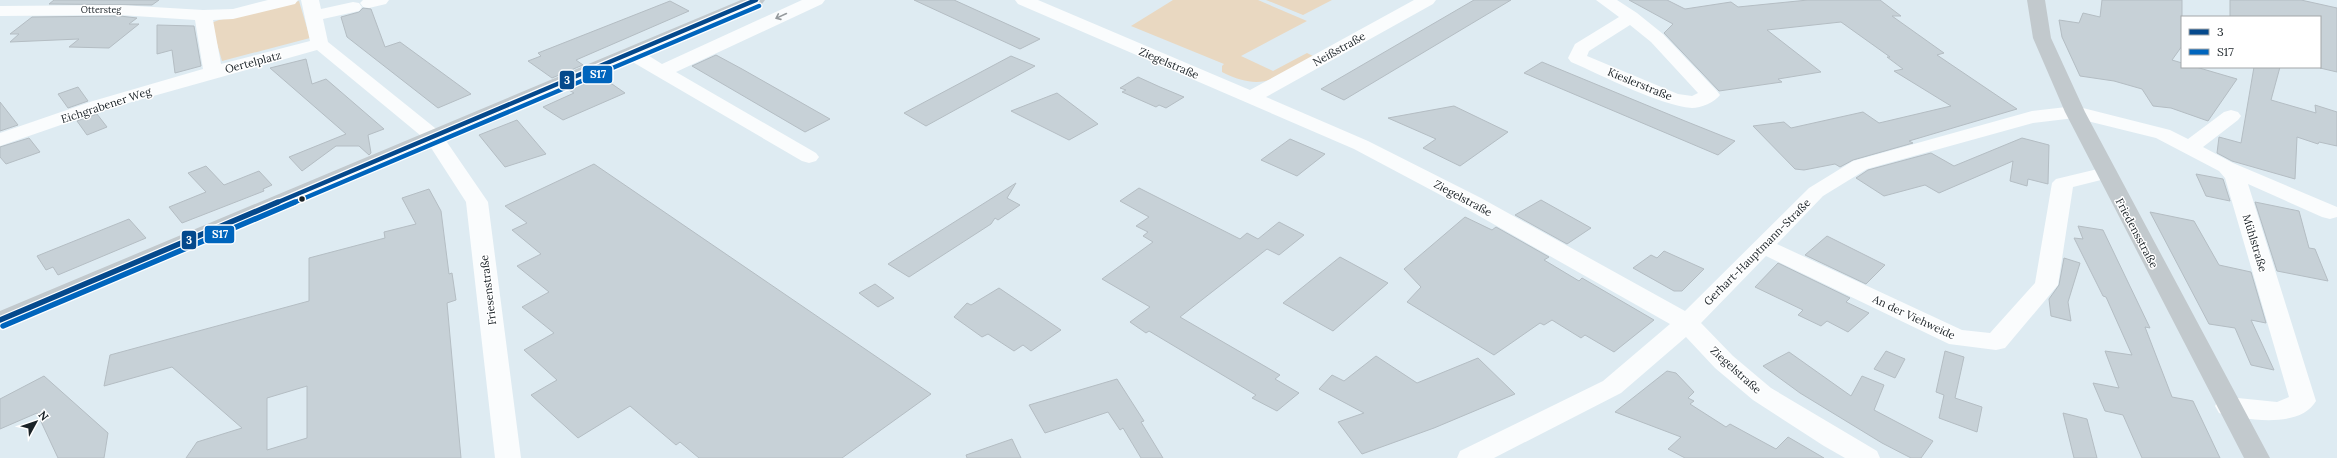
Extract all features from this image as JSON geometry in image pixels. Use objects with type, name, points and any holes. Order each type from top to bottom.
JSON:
[{"type":"main road","points":[[0,320],[756,0]]},
{"type":"main road","name":"Friedensstraße","points":[[2036,0],[2042,38],[2075,112],[2228,406],[2257,458]]},
{"type":"street","points":[[203,15],[233,14],[289,0]]},
{"type":"street","points":[[662,72],[816,0]]},
{"type":"street","name":"Ziegelstraße","points":[[1024,0],[1368,149],[1541,240],[1687,323],[1724,362],[1762,394],[1833,439],[1867,458]]},
{"type":"street","name":"Neißstraße","points":[[1252,98],[1427,0]]},
{"type":"street","name":"Kieslerstraße","points":[[1604,0],[1631,17],[1657,38],[1710,95],[1694,102],[1674,99],[1577,58],[1581,48],[1631,17]]},
{"type":"street","points":[[367,3],[312,8],[320,44],[432,136]]},
{"type":"street","name":"Ottersteg","points":[[0,11],[120,10],[203,15]]},
{"type":"street","name":"Oertelplatz","points":[[203,15],[213,72],[320,44]]},
{"type":"street","points":[[630,53],[809,157]]},
{"type":"street","name":"Eichgrabener Weg","points":[[0,140],[100,105],[213,72]]},
{"type":"street","points":[[2075,112],[2163,134],[2226,167],[2330,212]]},
{"type":"street","name":"Gerhart-Hauptmann-Straße","points":[[1470,458],[1612,387],[1687,323],[1816,192],[1860,165],[2032,117],[2075,112]]},
{"type":"street","points":[[2190,147],[2231,116]]},
{"type":"street","name":"Friesenstraße","points":[[432,136],[477,202],[508,458]]},
{"type":"street","name":"Mühlstraße","points":[[2226,167],[2234,178],[2303,401],[2279,412],[2228,406]]},
{"type":"street","name":"An der Viehweide","points":[[1763,246],[1958,338],[1996,342],[2046,284],[2063,183],[2106,173]]},
{"type":"shaded area","points":[[1173,0],[1258,0],[1307,21],[1241,56],[1273,71],[1307,53],[1315,57],[1291,71],[1270,80],[1260,82],[1249,81],[1236,78],[1222,72],[1222,66],[1224,64],[1131,26]]},
{"type":"shaded area","points":[[1266,0],[1332,0],[1303,15]]},
{"type":"shaded area","points":[[299,1],[310,38],[222,61],[211,23]]},
{"type":"building","points":[[54,0],[159,0],[152,5],[49,4]]},
{"type":"building","points":[[914,0],[954,0],[1040,39],[1020,49]]},
{"type":"building","points":[[1474,0],[1511,0],[1344,100],[1321,89]]},
{"type":"building","points":[[1629,0],[1667,0],[1685,9],[1731,2],[1738,7],[1808,0],[1880,0],[1901,16],[1892,16],[1944,53],[1937,55],[2017,109],[1909,141],[1913,143],[1853,160],[1840,167],[1835,164],[1804,170],[1795,169],[1753,126],[1784,122],[1791,128],[1863,112],[1879,123],[1951,106],[1894,71],[1903,69],[1887,57],[1890,57],[1841,22],[1767,30],[1821,72],[1778,79],[1782,82],[1719,91],[1664,33],[1673,24]]},
{"type":"building","points":[[2102,0],[2182,0],[2181,47],[2172,60],[2181,63],[2181,68],[2199,68],[2237,79],[2208,121],[2171,108],[2153,106],[2142,89],[2114,81],[2080,76],[2062,37],[2059,20],[2079,23],[2083,13],[2100,17]]},
{"type":"building","points":[[2230,0],[2301,0],[2337,8],[2337,72],[2320,68],[2321,16],[2230,16]]},
{"type":"building","points":[[670,1],[689,11],[576,60],[583,65],[552,78],[528,61],[541,56],[538,53]]},
{"type":"building","points":[[363,8],[371,9],[385,47],[400,42],[471,94],[438,108],[347,37],[341,17],[359,12]]},
{"type":"building","points":[[120,16],[137,18],[129,24],[139,24],[109,48],[69,47],[79,39],[10,42],[19,34],[10,34],[32,17]]},
{"type":"building","points":[[157,25],[194,26],[201,66],[175,73],[172,50],[157,54]]},
{"type":"building","points":[[716,55],[830,119],[805,132],[692,66]]},
{"type":"building","points":[[1011,56],[1035,66],[926,126],[904,113]]},
{"type":"building","points":[[306,59],[312,84],[326,79],[384,129],[368,135],[371,153],[369,155],[359,146],[336,146],[302,171],[289,157],[346,134],[270,68]]},
{"type":"building","points":[[1542,62],[1735,141],[1718,155],[1524,73]]},
{"type":"building","points":[[2254,68],[2280,68],[2271,100],[2316,113],[2315,105],[2337,112],[2337,146],[2319,142],[2318,144],[2297,137],[2295,179],[2232,161],[2217,153],[2219,137],[2241,143]]},
{"type":"building","points":[[599,75],[625,93],[563,120],[543,107],[574,93],[567,89]]},
{"type":"building","points":[[1138,77],[1184,97],[1166,108],[1159,105],[1156,107],[1122,92],[1126,90],[1120,88]]},
{"type":"building","points":[[78,87],[88,101],[68,108],[58,94]]},
{"type":"building","points":[[1057,93],[1098,124],[1069,140],[1011,111]]},
{"type":"building","points":[[0,102],[18,125],[0,131]]},
{"type":"building","points":[[1454,106],[1508,132],[1460,166],[1423,148],[1436,139],[1388,118]]},
{"type":"building","points":[[97,114],[107,127],[87,135],[77,121]]},
{"type":"building","points":[[517,120],[546,154],[505,167],[479,135]]},
{"type":"building","points":[[29,138],[40,152],[6,164],[0,157],[0,147]]},
{"type":"building","points":[[2022,138],[2049,145],[2048,184],[2028,179],[2027,186],[2010,181],[2013,161],[1939,193],[1925,185],[1884,196],[1856,178],[1868,170],[1931,153],[1954,166]]},
{"type":"building","points":[[1290,139],[1325,154],[1297,176],[1261,160]]},
{"type":"building","points":[[594,164],[931,394],[842,458],[699,458],[680,442],[676,445],[630,406],[578,438],[531,395],[557,380],[524,350],[554,333],[522,307],[549,292],[517,266],[541,254],[512,230],[527,223],[505,206]]},
{"type":"building","points":[[206,166],[224,185],[259,171],[272,185],[263,189],[264,191],[182,223],[169,207],[206,192],[188,173]]},
{"type":"building","points":[[2196,174],[2223,179],[2230,201],[2206,196]]},
{"type":"building","points":[[1016,183],[1007,198],[1020,205],[998,220],[995,218],[991,224],[909,277],[888,264]]},
{"type":"building","points":[[1139,188],[1240,239],[1247,233],[1258,239],[1279,222],[1304,235],[1279,255],[1267,249],[1180,317],[1280,375],[1275,379],[1299,393],[1277,411],[1252,398],[1256,395],[1149,331],[1146,333],[1130,322],[1150,307],[1102,279],[1153,242],[1143,236],[1148,232],[1136,226],[1149,217],[1120,201]]},
{"type":"building","points":[[429,189],[441,211],[449,274],[452,273],[456,300],[447,303],[461,458],[186,458],[197,442],[242,428],[172,367],[104,386],[110,355],[309,301],[309,258],[385,238],[384,232],[416,224],[402,198]],"holes":[[[307,386],[307,438],[267,450],[267,398]]]},
{"type":"building","points":[[1541,200],[1591,228],[1567,244],[1515,215]]},
{"type":"building","points":[[2255,202],[2299,211],[2309,248],[2315,249],[2328,281],[2277,271]]},
{"type":"building","points":[[2150,212],[2194,221],[2219,265],[2251,272],[2266,323],[2251,320],[2274,370],[2251,365],[2235,328],[2209,324]]},
{"type":"building","points":[[1465,217],[1492,230],[1496,227],[1549,257],[1544,260],[1579,281],[1582,278],[1654,320],[1614,352],[1585,335],[1581,338],[1552,320],[1544,325],[1540,323],[1494,355],[1407,302],[1421,287],[1404,269]]},
{"type":"building","points":[[129,219],[146,238],[58,275],[53,267],[46,270],[37,256]]},
{"type":"building","points":[[2078,226],[2103,230],[2150,328],[2145,327],[2172,397],[2193,401],[2220,458],[2142,458],[2123,415],[2105,411],[2093,383],[2119,388],[2105,351],[2132,355],[2106,297],[2103,296],[2074,238],[2083,239]]},
{"type":"building","points":[[1827,236],[1885,265],[1866,284],[1805,255]]},
{"type":"building","points":[[1664,251],[1704,269],[1682,291],[1674,291],[1633,268],[1651,255],[1657,258]]},
{"type":"building","points":[[1340,257],[1388,283],[1333,331],[1283,303]]},
{"type":"building","points":[[2064,258],[2080,263],[2068,302],[2071,321],[2051,316],[2049,299],[2059,285]]},
{"type":"building","points":[[1778,263],[1850,298],[1846,302],[1869,313],[1848,332],[1827,321],[1821,326],[1798,315],[1803,310],[1755,287]]},
{"type":"building","points":[[875,284],[894,298],[878,307],[859,293]]},
{"type":"building","points":[[999,288],[1061,330],[1031,351],[1023,345],[1014,351],[988,334],[982,337],[954,317],[967,303],[971,305]]},
{"type":"building","points":[[1886,351],[1905,359],[1895,378],[1874,369]]},
{"type":"building","points":[[1945,351],[1964,357],[1955,398],[1982,407],[1977,432],[1939,418],[1944,395],[1936,392]]},
{"type":"building","points":[[1789,352],[1851,396],[1862,376],[1884,385],[1874,410],[1933,441],[1921,458],[1911,458],[1882,443],[1800,393],[1763,366]]},
{"type":"building","points":[[1376,356],[1417,383],[1478,358],[1515,394],[1434,428],[1362,454],[1338,422],[1364,413],[1319,389],[1332,375],[1344,381]]},
{"type":"building","points":[[1667,371],[1676,373],[1694,392],[1688,398],[1694,401],[1690,404],[1726,427],[1730,424],[1776,449],[1788,437],[1824,458],[1685,458],[1668,449],[1681,437],[1615,412]]},
{"type":"building","points":[[44,376],[108,433],[104,458],[58,458],[37,413],[0,429],[0,399]]},
{"type":"building","points":[[1117,379],[1144,421],[1141,422],[1163,458],[1141,458],[1123,428],[1120,430],[1108,412],[1045,433],[1029,405]]},
{"type":"building","points":[[2063,413],[2087,419],[2097,458],[2074,458]]},
{"type":"building","points":[[1012,439],[1021,458],[967,458],[966,455]]},
{"type":"transit line","name":"3","points":[[0,320],[756,0]]},
{"type":"transit line","name":"S17","points":[[3,326],[759,6]]}]
